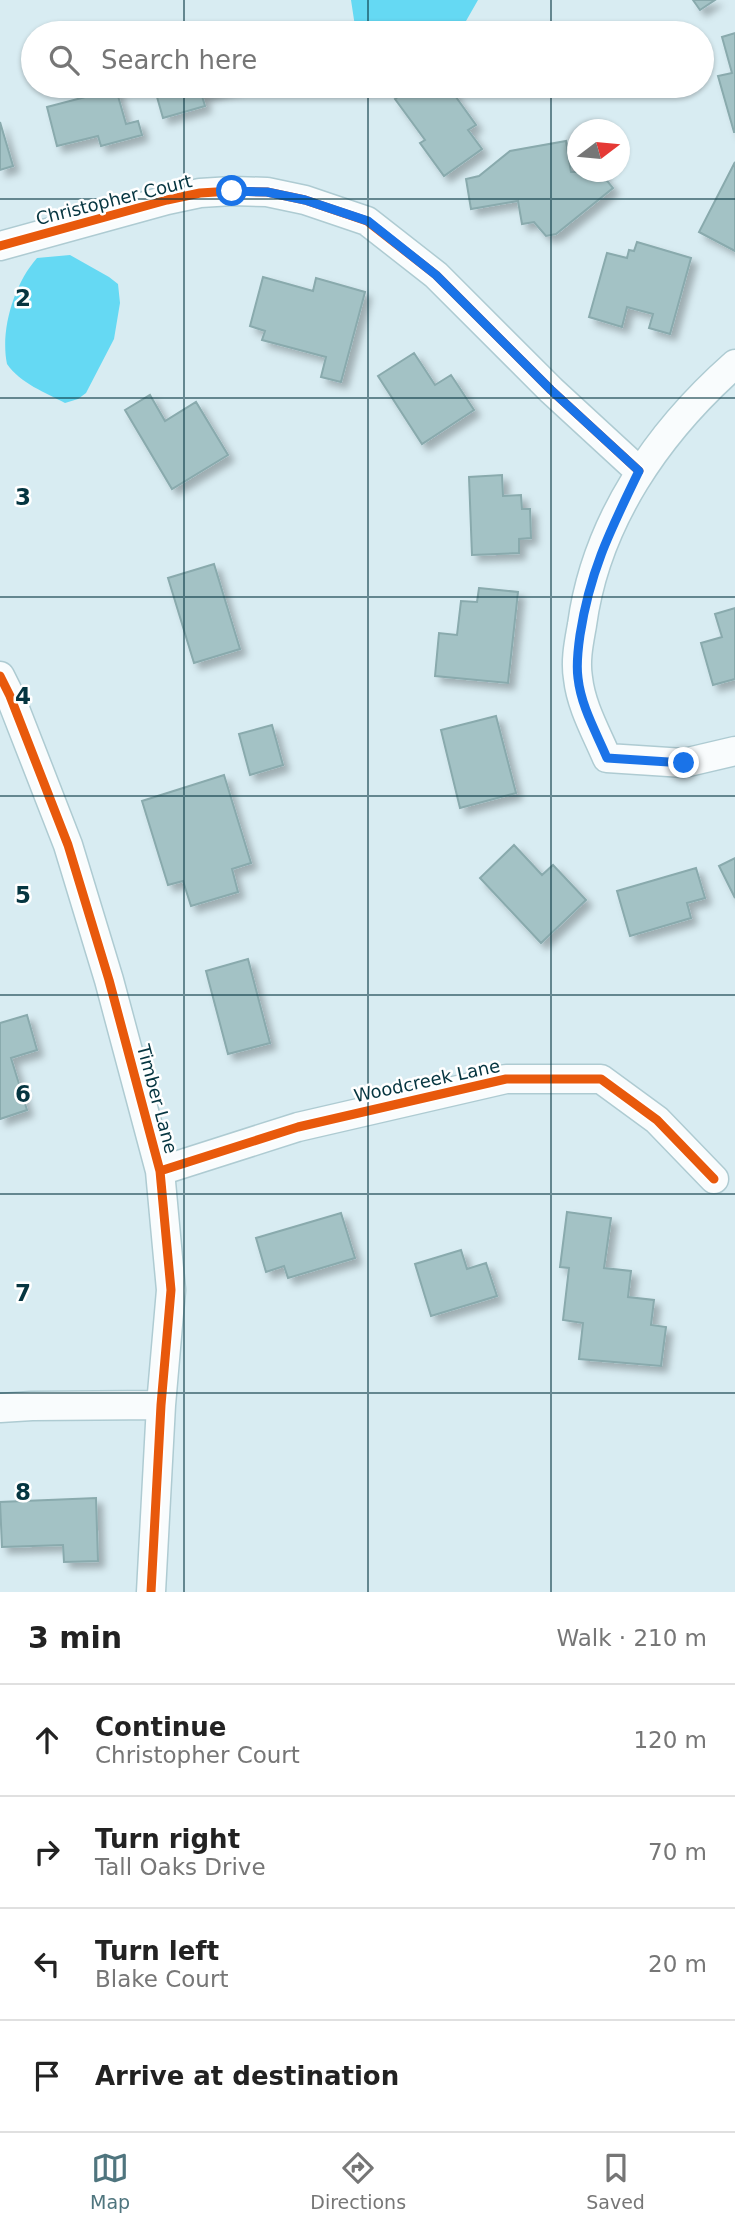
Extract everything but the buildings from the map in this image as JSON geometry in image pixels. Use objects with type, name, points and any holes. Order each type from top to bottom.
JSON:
[{"type":"street","name":"Christopher Court","points":[[0,246],[200,193],[267,192],[305,200],[368,221],[436,275],[551,390],[639,471]]},
{"type":"street","points":[[735,364],[686,410],[639,471],[592,575],[577,658],[581,697],[607,758],[684,763],[735,751]]},
{"type":"street","name":"Timber Lane","points":[[0,676],[68,845],[109,980],[160,1171],[171,1290],[161,1405],[151,1592]]},
{"type":"street","name":"Woodcreek Lane","points":[[160,1171],[298,1127],[506,1079],[601,1079],[657,1119],[714,1179]]},
{"type":"street","points":[[0,1408],[161,1405]]},
{"type":"water","points":[[351,0],[478,0],[466,21],[354,21]]},
{"type":"water","points":[[70,255],[118,284],[120,303],[114,339],[86,393],[65,403],[34,387],[12,371],[7,364],[5,351],[11,308],[29,269],[37,258]]},
{"type":"cycle path","points":[[0,246],[200,193],[267,192],[305,200],[367,221],[436,275],[551,390],[639,471]]},
{"type":"cycle path","points":[[0,676],[68,845],[109,980],[160,1171],[171,1290],[161,1405],[151,1592]]},
{"type":"cycle path","points":[[160,1171],[298,1127],[506,1079],[601,1079],[657,1120],[714,1179]]},
{"type":"route","points":[[232,191],[267,192],[305,200],[368,221],[436,275],[551,390],[639,471],[592,575],[577,658],[577,676],[581,697],[607,758],[684,763]]}]
